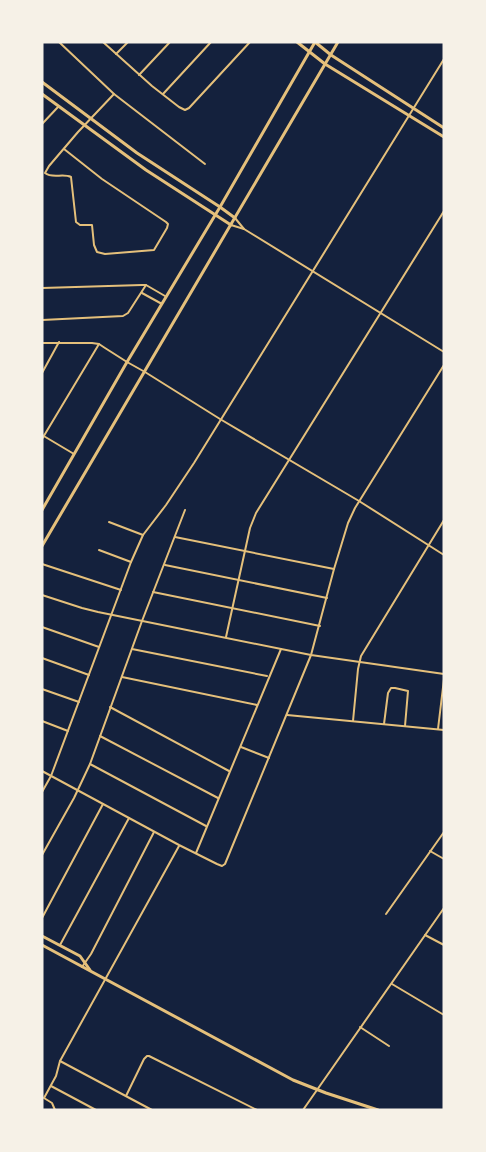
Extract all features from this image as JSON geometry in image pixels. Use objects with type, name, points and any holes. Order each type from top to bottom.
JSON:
[{"type":"street","points":[[59,42],[114,94],[205,164]]},
{"type":"street","points":[[103,42],[139,75],[185,110],[250,42]]},
{"type":"street","points":[[116,54],[128,42]]},
{"type":"street","points":[[139,75],[170,42]]},
{"type":"street","points":[[163,94],[211,42]]},
{"type":"street","points":[[297,42],[325,64],[444,137]]},
{"type":"street","points":[[42,510],[315,42],[331,55],[444,128]]},
{"type":"street","points":[[42,546],[338,42]]},
{"type":"street","points":[[42,792],[51,776],[143,535],[166,505],[444,59]]},
{"type":"street","points":[[42,82],[137,153],[220,207],[235,218],[244,229]]},
{"type":"street","points":[[42,94],[155,176],[231,225],[244,229],[444,352]]},
{"type":"street","points":[[64,149],[168,224],[153,250],[105,254],[97,252],[92,225],[76,222],[71,177],[49,176],[45,173],[48,166],[114,94]]},
{"type":"street","points":[[42,124],[58,106]]},
{"type":"street","points":[[226,638],[253,520],[444,211]]},
{"type":"street","points":[[42,288],[135,284],[146,285],[167,296]]},
{"type":"street","points":[[42,320],[123,316],[128,313],[146,285]]},
{"type":"street","points":[[142,292],[162,304]]},
{"type":"street","points":[[42,373],[59,342]]},
{"type":"street","points":[[42,343],[99,344],[444,555]]},
{"type":"street","points":[[74,454],[43,437],[99,344]]},
{"type":"street","points":[[42,771],[179,846],[222,866],[227,859],[312,655],[348,523],[359,501],[444,365]]},
{"type":"street","points":[[42,855],[90,764],[185,510]]},
{"type":"street","points":[[353,721],[361,656],[444,520]]},
{"type":"street","points":[[109,522],[143,535]]},
{"type":"street","points":[[175,537],[334,569]]},
{"type":"street","points":[[99,550],[131,562]]},
{"type":"street","points":[[42,564],[121,590]]},
{"type":"street","points":[[164,564],[327,598]]},
{"type":"street","points":[[153,592],[320,626]]},
{"type":"street","points":[[42,595],[82,608],[281,649],[444,674]]},
{"type":"street","points":[[42,627],[99,647]]},
{"type":"street","points":[[132,649],[269,677]]},
{"type":"street","points":[[196,853],[281,649]]},
{"type":"street","points":[[42,658],[89,675]]},
{"type":"street","points":[[122,677],[257,705]]},
{"type":"street","points":[[438,729],[444,679]]},
{"type":"street","points":[[384,724],[389,690],[395,688],[408,691],[405,726]]},
{"type":"street","points":[[42,689],[79,702]]},
{"type":"street","points":[[110,707],[229,771]]},
{"type":"street","points":[[287,715],[444,730]]},
{"type":"street","points":[[42,721],[68,731]]},
{"type":"street","points":[[99,736],[218,798]]},
{"type":"street","points":[[240,746],[269,758]]},
{"type":"street","points":[[90,764],[207,826]]},
{"type":"street","points":[[42,918],[103,804]]},
{"type":"street","points":[[60,946],[129,818]]},
{"type":"street","points":[[82,967],[154,832]]},
{"type":"street","points":[[386,914],[444,832]]},
{"type":"street","points":[[55,1110],[52,1103],[43,1097],[51,1086],[60,1061],[179,846]]},
{"type":"street","points":[[430,851],[444,859]]},
{"type":"street","points":[[303,1110],[444,908]]},
{"type":"street","points":[[425,935],[444,945]]},
{"type":"street","points":[[42,936],[80,956],[91,972]]},
{"type":"street","points":[[42,945],[293,1080],[378,1110]]},
{"type":"street","points":[[392,984],[444,1015]]},
{"type":"street","points":[[360,1027],[389,1046]]},
{"type":"street","points":[[126,1096],[147,1056],[257,1110]]},
{"type":"street","points":[[60,1061],[152,1110]]},
{"type":"street","points":[[51,1086],[96,1110]]}]
